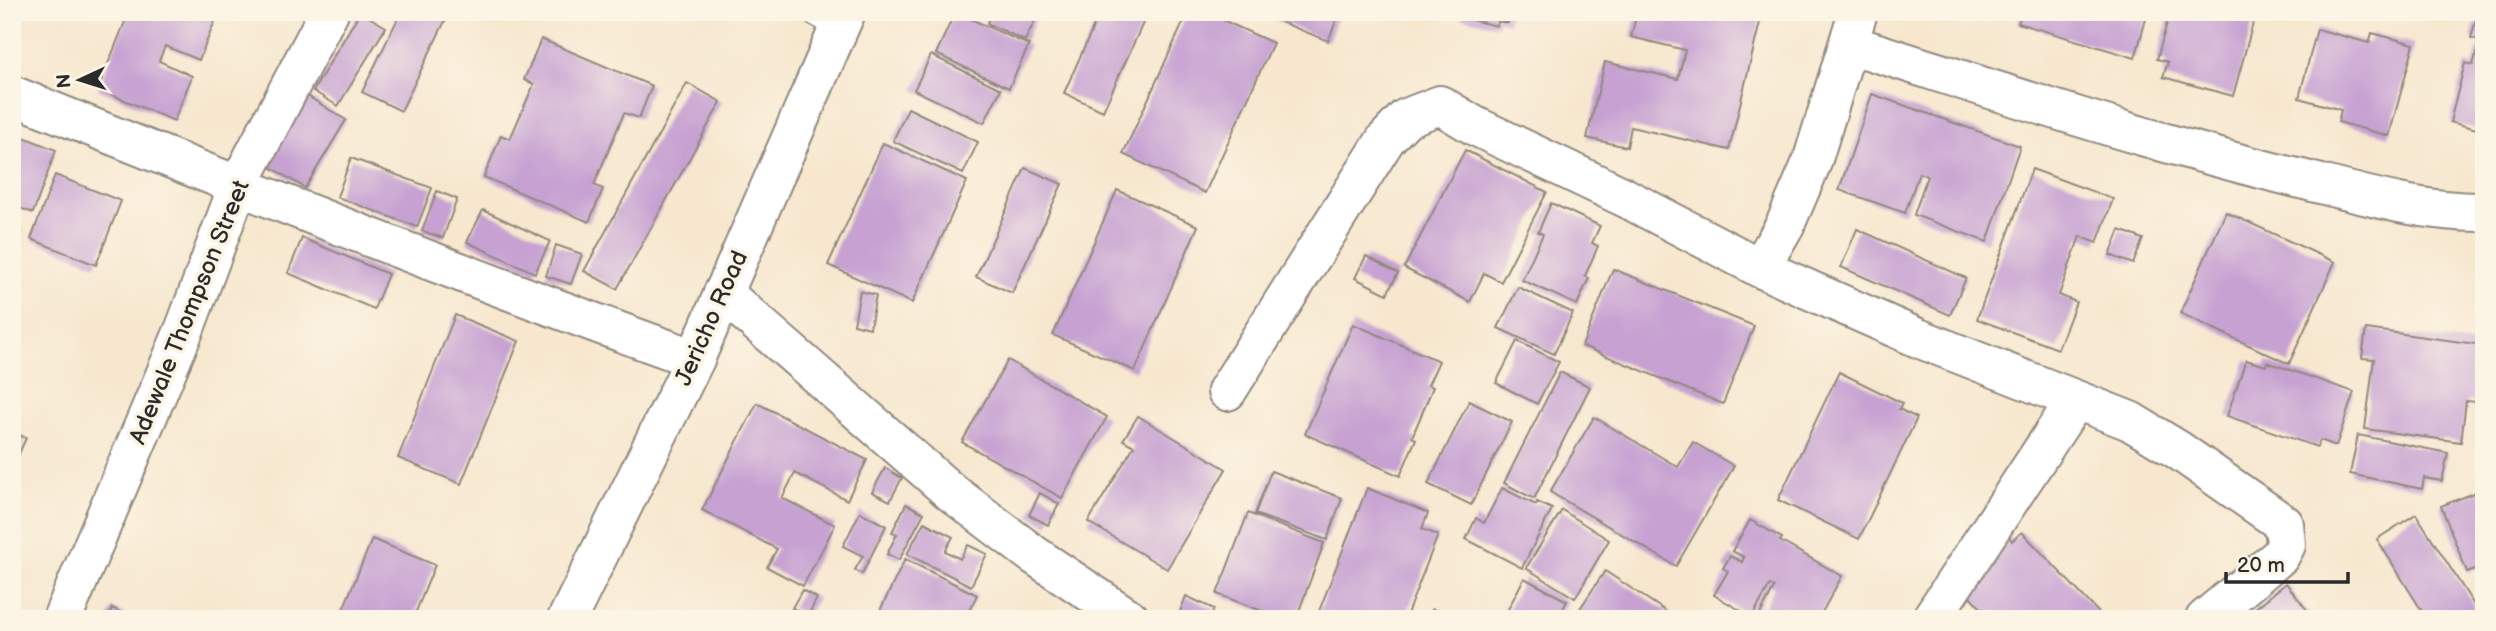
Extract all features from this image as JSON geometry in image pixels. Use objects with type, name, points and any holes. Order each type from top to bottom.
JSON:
[{"type":"street","name":"Adewale Thompson Street","points":[[62,619],[185,328],[238,186],[329,12]]},
{"type":"street","name":"Jericho Road","points":[[567,619],[695,359],[832,17]]},
{"type":"street","points":[[1760,268],[1785,225],[1812,162],[1854,28],[2131,133],[2236,163],[2373,197],[2450,213],[2484,212]]},
{"type":"street","points":[[12,95],[552,308],[695,359]]},
{"type":"street","points":[[1227,391],[1386,139],[1406,118],[1440,105],[1475,126],[1622,196],[1760,268],[1917,338],[2130,421],[2178,450],[2284,524],[2286,545],[2280,556],[2205,619]]},
{"type":"street","points":[[723,293],[951,492],[1034,555],[1129,619]]},
{"type":"street","points":[[1931,619],[2075,401]]},
{"type":"building","points":[[129,12],[195,12],[215,21],[199,60],[165,46],[159,61],[192,76],[174,121],[98,89]]},
{"type":"building","points":[[360,12],[386,27],[338,106],[313,91]]},
{"type":"building","points":[[401,12],[432,12],[446,19],[401,111],[362,92]]},
{"type":"building","points":[[955,12],[1029,45],[1009,88],[936,54]]},
{"type":"building","points":[[993,12],[1039,12],[1025,41],[987,23]]},
{"type":"building","points":[[1100,12],[1148,12],[1103,111],[1064,93]]},
{"type":"building","points":[[1188,12],[1205,12],[1273,43],[1205,193],[1123,154]]},
{"type":"building","points":[[1267,12],[1340,12],[1328,41],[1266,16]]},
{"type":"building","points":[[1438,12],[1510,12],[1508,23],[1498,21],[1497,26]]},
{"type":"building","points":[[1637,12],[1739,12],[1761,18],[1729,150],[1631,127],[1627,147],[1587,138],[1605,62],[1678,79],[1685,50],[1631,37]]},
{"type":"building","points":[[2022,12],[2148,12],[2135,58],[2018,23]]},
{"type":"building","points":[[2170,12],[2256,12],[2233,96],[2163,77],[2168,62],[2157,59]]},
{"type":"building","points":[[2478,12],[2484,12],[2484,131],[2450,122],[2465,63],[2473,65],[2480,40],[2471,38]]},
{"type":"building","points":[[2317,29],[2369,43],[2372,33],[2414,44],[2389,136],[2338,122],[2341,110],[2299,98]]},
{"type":"building","points":[[541,39],[652,86],[639,118],[624,113],[594,185],[603,189],[589,222],[484,177],[501,135],[510,139],[534,84],[524,80]]},
{"type":"building","points":[[931,55],[1001,89],[984,123],[914,90]]},
{"type":"building","points":[[687,83],[721,102],[617,289],[584,271]]},
{"type":"building","points":[[1872,94],[2020,146],[1987,242],[1914,215],[1927,176],[1919,173],[1905,213],[1839,190]]},
{"type":"building","points":[[306,95],[346,120],[305,188],[264,163]]},
{"type":"building","points":[[908,108],[978,142],[963,174],[893,141]]},
{"type":"building","points":[[21,136],[56,150],[33,213],[12,205],[12,162]]},
{"type":"building","points":[[883,143],[967,181],[912,303],[828,265]]},
{"type":"building","points":[[1465,150],[1547,192],[1501,282],[1484,273],[1470,302],[1404,268]]},
{"type":"building","points":[[351,158],[432,188],[417,227],[337,197]]},
{"type":"building","points":[[1025,168],[1062,184],[1012,293],[976,277]]},
{"type":"building","points":[[2032,169],[2113,199],[2097,243],[2080,236],[2059,295],[2076,302],[2058,349],[1977,319]]},
{"type":"building","points":[[55,175],[121,201],[96,265],[31,239]]},
{"type":"building","points":[[1117,190],[1198,226],[1135,371],[1053,335]]},
{"type":"building","points":[[437,191],[457,199],[443,238],[422,231]]},
{"type":"building","points":[[1551,203],[1600,226],[1592,243],[1598,246],[1585,276],[1589,278],[1577,305],[1522,280],[1543,234],[1538,232]]},
{"type":"building","points":[[483,210],[550,241],[535,273],[467,242]]},
{"type":"building","points":[[2226,212],[2335,262],[2289,364],[2180,313]]},
{"type":"building","points":[[12,229],[21,232],[13,256],[12,256]]},
{"type":"building","points":[[1857,229],[1966,278],[1950,315],[1841,267]]},
{"type":"building","points":[[2120,230],[2143,239],[2133,264],[2110,255]]},
{"type":"building","points":[[302,238],[388,274],[374,309],[288,273]]},
{"type":"building","points":[[556,245],[582,254],[571,284],[546,276]]},
{"type":"building","points":[[1366,256],[1398,273],[1387,294],[1355,278]]},
{"type":"building","points":[[1613,269],[1754,326],[1723,404],[1582,346]]},
{"type":"building","points":[[1518,287],[1573,313],[1554,354],[1498,328]]},
{"type":"building","points":[[860,291],[876,295],[870,328],[854,324]]},
{"type":"building","points":[[455,315],[519,341],[461,484],[398,458]]},
{"type":"building","points":[[1353,324],[1439,361],[1428,385],[1433,387],[1412,437],[1416,439],[1400,476],[1305,434]]},
{"type":"building","points":[[2366,329],[2484,345],[2478,402],[2466,401],[2461,442],[2365,429],[2374,359],[2362,358]]},
{"type":"building","points":[[1517,341],[1559,362],[1537,404],[1496,383]]},
{"type":"building","points":[[1008,360],[1107,417],[1062,498],[962,442]]},
{"type":"building","points":[[2246,360],[2266,366],[2267,362],[2354,392],[2336,446],[2320,440],[2317,447],[2227,416]]},
{"type":"building","points":[[1560,372],[1590,387],[1534,499],[1504,483]]},
{"type":"building","points":[[1839,372],[1902,403],[1899,409],[1917,418],[1859,539],[1778,500]]},
{"type":"building","points":[[1469,401],[1512,422],[1471,505],[1428,484]]},
{"type":"building","points":[[757,403],[867,460],[847,500],[795,473],[782,498],[835,525],[803,586],[767,567],[777,549],[702,510]]},
{"type":"building","points":[[1138,416],[1226,469],[1167,569],[1088,522],[1134,446],[1123,440]]},
{"type":"building","points":[[1594,417],[1678,467],[1693,442],[1734,466],[1676,566],[1550,492]]},
{"type":"building","points":[[12,432],[26,438],[12,469]]},
{"type":"building","points":[[2358,435],[2448,453],[2442,481],[2424,478],[2422,489],[2350,474]]},
{"type":"building","points":[[885,468],[902,478],[890,501],[872,492]]},
{"type":"building","points":[[1271,471],[1342,498],[1327,540],[1255,514]]},
{"type":"building","points":[[1367,488],[1428,513],[1422,529],[1438,535],[1405,619],[1316,619]]},
{"type":"building","points":[[1502,488],[1536,505],[1537,502],[1552,509],[1522,568],[1466,539],[1476,518],[1484,523]]},
{"type":"building","points":[[2484,489],[2484,566],[2467,572],[2441,506]]},
{"type":"building","points":[[1040,493],[1059,504],[1048,525],[1029,515]]},
{"type":"building","points":[[906,504],[924,513],[899,560],[887,554],[897,534],[892,532]]},
{"type":"building","points":[[1562,510],[1609,540],[1575,598],[1526,568]]},
{"type":"building","points":[[860,512],[886,526],[862,574],[855,570],[863,556],[843,546]]},
{"type":"building","points":[[1248,513],[1324,543],[1296,619],[1283,619],[1217,594]]},
{"type":"building","points":[[2416,514],[2483,619],[2427,619],[2377,539]]},
{"type":"building","points":[[1750,520],[1782,538],[1780,541],[1842,576],[1820,616],[1824,619],[1768,619],[1760,614],[1774,588],[1770,585],[1752,617],[1714,595],[1728,571],[1723,568],[1730,556],[1742,562],[1744,557],[1732,551]]},
{"type":"building","points":[[924,522],[953,537],[945,551],[960,559],[968,545],[987,554],[971,586],[907,554]]},
{"type":"building","points":[[2022,532],[2100,614],[2095,619],[1991,619],[1968,594],[2009,536],[2012,541]]},
{"type":"building","points":[[372,539],[435,565],[413,619],[339,619]]},
{"type":"building","points":[[905,559],[977,595],[965,619],[876,619]]},
{"type":"building","points":[[1605,571],[1667,612],[1662,619],[1573,619]]},
{"type":"building","points":[[1524,578],[1567,601],[1558,619],[1503,619]]},
{"type":"building","points":[[2286,583],[2314,619],[2242,619]]},
{"type":"building","points":[[802,590],[817,598],[808,616],[792,608]]},
{"type":"building","points":[[1186,596],[1214,609],[1210,619],[1178,617]]},
{"type":"building","points":[[112,608],[135,619],[108,619]]},
{"type":"building","points":[[1432,609],[1455,619],[1427,619]]}]
